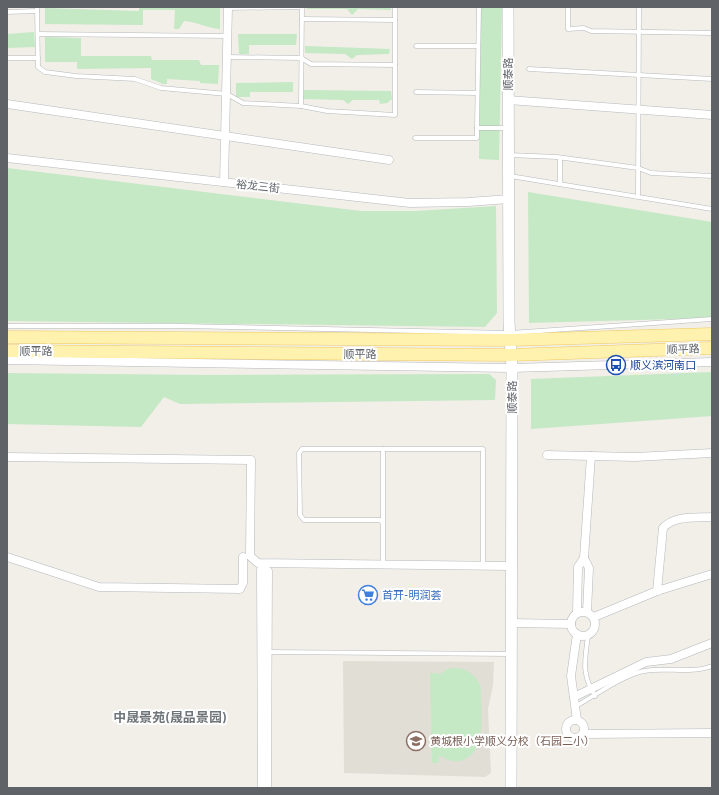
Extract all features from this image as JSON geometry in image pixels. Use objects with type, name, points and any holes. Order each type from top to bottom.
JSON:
[{"type":"main road","name":"顺平路","points":[[7,338],[712,334]]},
{"type":"main road","name":"顺平路","points":[[7,351],[511,355],[712,348]]},
{"type":"street","points":[[224,182],[228,7]]},
{"type":"street","name":"顺泰路","points":[[508,7],[510,336],[512,368],[511,788]]},
{"type":"street","points":[[508,100],[712,115]]},
{"type":"street","points":[[7,104],[390,160]]},
{"type":"street","name":"裕龙三街","points":[[7,158],[410,203],[468,202],[509,199]]},
{"type":"street","points":[[7,360],[512,368],[712,362]]},
{"type":"street","points":[[547,455],[635,457],[712,453]]},
{"type":"street","points":[[584,558],[589,568],[591,614],[595,621],[594,629],[588,635],[574,632],[571,624],[577,613],[578,567],[584,558],[591,456]]},
{"type":"street","points":[[7,457],[251,460],[250,556],[258,563],[512,566]]},
{"type":"street","points":[[657,591],[663,528],[669,522],[677,519],[712,517]]},
{"type":"street","points":[[7,557],[99,587],[240,589],[243,583],[243,557]]},
{"type":"street","points":[[262,788],[264,571]]},
{"type":"street","points":[[577,613],[591,614],[712,574]]},
{"type":"street","points":[[511,623],[571,624]]},
{"type":"street","points":[[577,720],[571,676],[578,634]]},
{"type":"street","points":[[574,697],[593,692],[646,662],[671,659],[712,644]]},
{"type":"street","points":[[264,652],[267,788]]},
{"type":"street","points":[[583,734],[583,724],[577,720],[569,722],[566,726],[568,734],[575,738],[583,734],[712,733]]},
{"type":"lane","points":[[228,7],[302,7],[301,106]]},
{"type":"lane","points":[[7,12],[37,9],[38,67],[44,72],[76,76],[135,79],[161,88],[227,94],[243,103],[301,106],[327,111],[395,115],[395,7]]},
{"type":"lane","points":[[416,138],[477,138],[478,7]]},
{"type":"lane","points":[[568,7],[568,28],[639,32],[712,33]]},
{"type":"lane","points":[[638,196],[639,7]]},
{"type":"lane","points":[[302,19],[395,20]]},
{"type":"lane","points":[[38,34],[228,36]]},
{"type":"lane","points":[[416,46],[478,46]]},
{"type":"lane","points":[[228,57],[301,58],[311,64],[395,65]]},
{"type":"lane","points":[[7,58],[38,58]]},
{"type":"lane","points":[[529,69],[712,79]]},
{"type":"lane","points":[[416,92],[477,93]]},
{"type":"lane","points":[[477,128],[509,128]]},
{"type":"lane","points":[[509,155],[560,158],[638,168],[651,173],[712,176]]},
{"type":"lane","points":[[560,158],[560,184]]},
{"type":"lane","points":[[509,176],[712,209]]},
{"type":"lane","points":[[7,326],[181,326],[510,336],[712,319]]},
{"type":"lane","points":[[383,523],[380,520],[304,520],[300,515],[299,453],[302,448],[483,449],[483,566]]},
{"type":"lane","points":[[383,449],[383,564]]},
{"type":"lane","points":[[588,635],[584,672],[593,692]]},
{"type":"lane","points":[[264,652],[511,654]]},
{"type":"lane","points":[[576,706],[593,692],[646,670],[675,670],[712,666]]},
{"type":"shaded area","name":"黄城根小学顺义分校（石园二小）","points":[[343,661],[494,662],[493,685],[488,709],[491,773],[485,777],[344,773]]},
{"type":"green space","points":[[139,7],[220,7],[220,29],[184,21],[179,29],[174,29],[175,10],[143,10],[143,25],[45,24],[45,8],[139,11]]},
{"type":"green space","points":[[307,7],[390,7],[391,10],[358,9],[352,15],[347,9],[307,9]]},
{"type":"green space","points":[[481,7],[502,7],[499,160],[479,159]]},
{"type":"green space","points":[[34,32],[35,47],[7,48],[7,34]]},
{"type":"green space","points":[[238,34],[297,34],[296,45],[249,45],[249,54],[239,54]]},
{"type":"green space","points":[[45,37],[81,38],[81,56],[151,56],[152,60],[199,60],[201,65],[219,65],[218,84],[200,83],[200,81],[167,79],[167,84],[163,84],[151,79],[151,68],[77,69],[77,62],[45,62]]},
{"type":"green space","points":[[305,46],[390,49],[389,54],[357,55],[352,59],[345,54],[305,53]]},
{"type":"green space","points":[[293,82],[293,92],[250,92],[250,97],[236,97],[236,83]]},
{"type":"green space","points":[[304,90],[391,91],[392,99],[387,103],[380,104],[379,100],[353,100],[348,104],[343,100],[303,99]]},
{"type":"green space","points":[[7,168],[361,211],[416,211],[496,206],[497,313],[485,327],[7,321]]},
{"type":"green space","points":[[528,192],[712,222],[712,318],[529,323]]},
{"type":"green space","points":[[712,372],[712,416],[531,429],[531,379]]},
{"type":"green space","points":[[7,373],[206,375],[489,374],[496,380],[495,400],[180,404],[164,397],[141,427],[7,424]]},
{"type":"green space","points":[[453,668],[466,670],[473,675],[481,687],[482,716],[480,737],[472,754],[465,759],[452,761],[439,755],[439,763],[432,763],[430,673],[438,673],[439,675],[447,669]]},
{"type":"place","name":"顺义滨河南口","points":[[616,365]]},
{"type":"place","name":"首开-明润荟","points":[[368,595]]},
{"type":"place","name":"黄城根小学顺义分校（石园二小）","points":[[416,741]]},
{"type":"district","name":"中晟·景苑(晟品景园)","points":[[170,717]]}]
